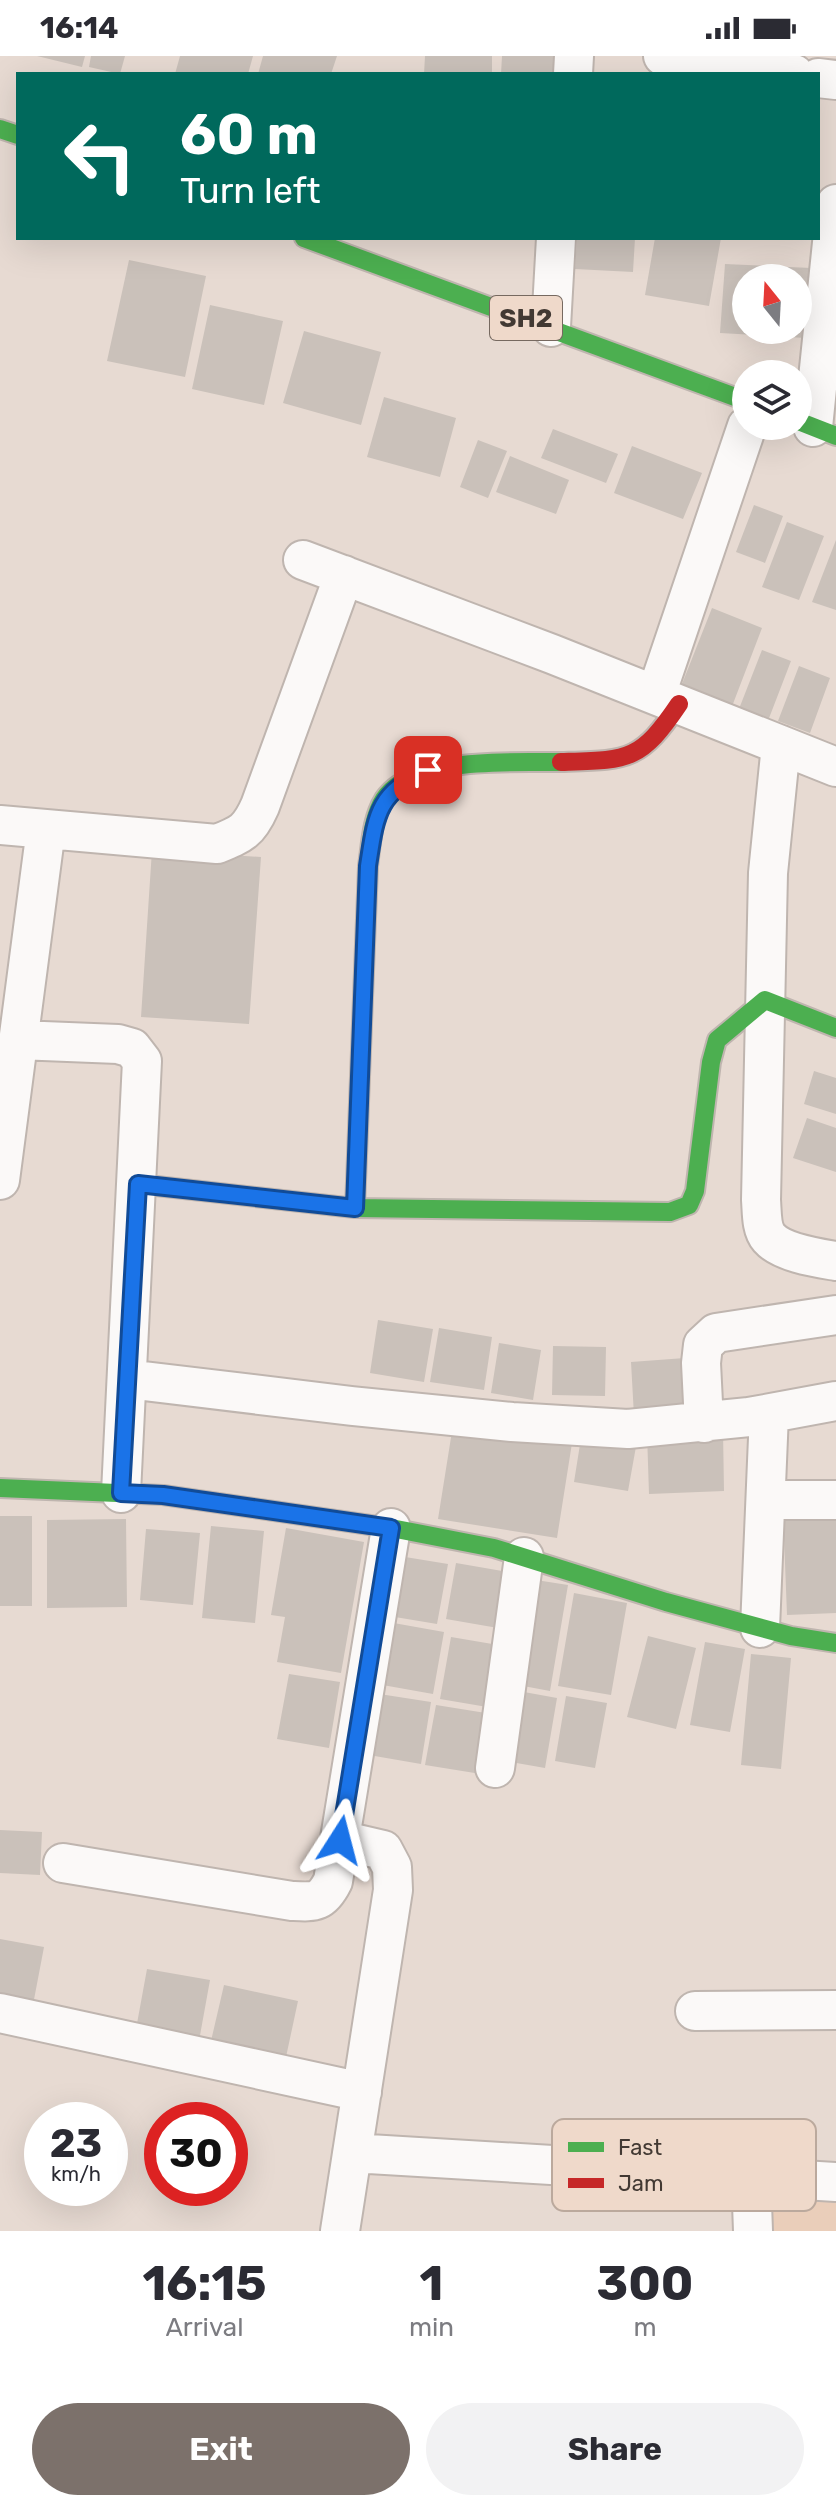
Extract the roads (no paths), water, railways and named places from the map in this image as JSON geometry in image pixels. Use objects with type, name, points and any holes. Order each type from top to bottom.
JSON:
[{"type":"street","points":[[663,56],[779,72]]},
{"type":"street","points":[[816,428],[836,204]]},
{"type":"street","name":"SH2","points":[[310,240],[732,396]]},
{"type":"street","points":[[551,327],[556,240]]},
{"type":"street","points":[[355,1208],[368,866],[374,826],[384,799],[406,780],[428,770],[455,765],[613,760],[634,756],[651,744],[668,700],[743,440]]},
{"type":"street","points":[[303,560],[836,767]]},
{"type":"street","points":[[0,825],[217,844],[239,836],[251,826],[344,575]]},
{"type":"street","points":[[781,745],[768,873],[762,1221],[769,1238],[790,1251],[836,1261]]},
{"type":"street","points":[[0,1180],[46,829]]},
{"type":"street","points":[[138,1184],[355,1208],[670,1212],[689,1205],[695,1191],[711,1062],[717,1040],[765,1000]]},
{"type":"street","points":[[765,1000],[836,1028]]},
{"type":"street","points":[[18,1040],[118,1044],[132,1048],[142,1061],[121,1493]]},
{"type":"street","points":[[704,1423],[703,1345],[716,1333],[836,1315]]},
{"type":"street","points":[[127,1379],[352,1406],[628,1429],[704,1423],[836,1401]]},
{"type":"street","points":[[760,1628],[769,1414]]},
{"type":"street","points":[[0,1488],[163,1495],[391,1528],[494,1548],[666,1602],[791,1636],[836,1643]]},
{"type":"street","points":[[766,1500],[836,1500]]},
{"type":"street","points":[[63,1863],[292,1901],[314,1902],[327,1893],[333,1881],[391,1528]]},
{"type":"street","points":[[495,1768],[524,1557]]},
{"type":"street","points":[[340,1840],[383,1850],[392,1867],[393,1890],[340,2231]]},
{"type":"street","points":[[695,2011],[836,2010]]},
{"type":"street","points":[[0,2013],[362,2092]]},
{"type":"street","points":[[352,2153],[552,2165]]},
{"type":"street","points":[[816,2181],[836,2182]]},
{"type":"street","points":[[752,2211],[753,2231]]}]
